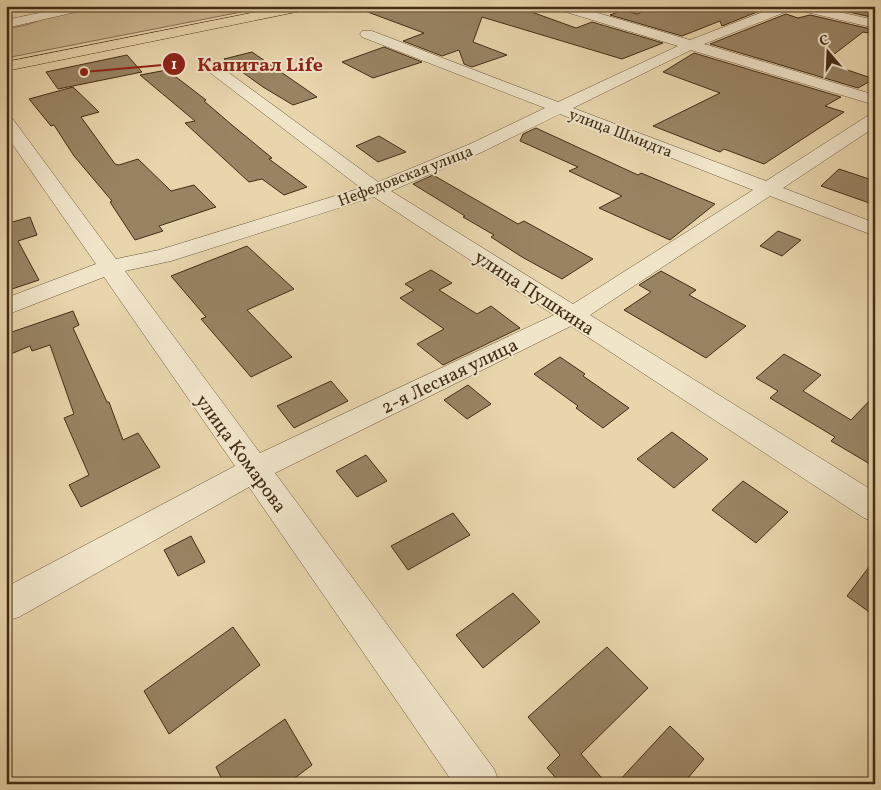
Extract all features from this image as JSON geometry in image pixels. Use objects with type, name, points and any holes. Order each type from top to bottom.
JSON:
[{"type":"main road","points":[[6,67],[306,6]]},
{"type":"street","points":[[6,24],[54,9],[85,6]]},
{"type":"street","points":[[560,6],[875,100]]},
{"type":"street","points":[[792,6],[875,24]]},
{"type":"street","name":"Нефедовская улица","points":[[6,307],[109,267],[163,256],[376,190],[476,148],[690,45],[792,6]]},
{"type":"street","name":"улица Шмидта","points":[[368,34],[875,230]]},
{"type":"street","name":"улица Пушкина","points":[[205,62],[376,190],[875,509]]},
{"type":"street","name":"2-я Лесная улица","points":[[6,605],[254,470],[572,316],[875,119]]},
{"type":"street","name":"улица Комарова","points":[[9,131],[109,267],[479,784]]},
{"type":"shaded area","points":[[58,6],[272,6],[6,58],[6,29],[40,20]]},
{"type":"building","points":[[358,6],[515,6],[576,28],[592,22],[663,43],[622,59],[482,17],[473,42],[507,55],[472,67],[464,64],[459,50],[442,56],[403,41],[424,33],[357,8]]},
{"type":"building","points":[[655,6],[761,6],[767,8],[722,26],[720,21],[682,36],[610,15],[623,10],[637,14]]},
{"type":"building","points":[[875,6],[875,18],[827,7]]},
{"type":"building","points":[[786,14],[798,18],[810,15],[875,30],[875,34],[863,32],[824,62],[874,79],[858,88],[710,44]]},
{"type":"building","points":[[384,47],[422,62],[373,78],[342,62]]},
{"type":"building","points":[[252,52],[317,97],[293,105],[263,87],[224,59]]},
{"type":"building","points":[[694,53],[841,97],[825,106],[844,112],[764,164],[724,149],[720,152],[653,126],[720,93],[663,72]]},
{"type":"building","points":[[127,55],[142,72],[58,89],[46,72]]},
{"type":"building","points":[[167,70],[206,100],[204,101],[272,158],[269,159],[307,187],[284,195],[262,179],[249,182],[185,123],[195,121],[140,75]]},
{"type":"building","points":[[73,87],[99,112],[81,117],[115,164],[119,165],[138,159],[171,191],[194,185],[216,207],[159,226],[163,231],[135,240],[110,202],[112,201],[74,156],[54,125],[51,126],[29,99]]},
{"type":"building","points":[[536,128],[638,175],[641,173],[715,204],[670,240],[599,208],[622,196],[569,171],[578,167],[520,141],[523,134]]},
{"type":"building","points":[[379,136],[406,152],[378,162],[356,146]]},
{"type":"building","points":[[839,169],[875,181],[875,205],[821,186]]},
{"type":"building","points":[[433,175],[518,224],[524,221],[593,259],[562,279],[522,257],[491,237],[494,235],[413,184]]},
{"type":"building","points":[[30,217],[37,235],[18,241],[39,280],[6,291],[6,219],[9,223]]},
{"type":"building","points":[[778,231],[801,240],[782,256],[760,246]]},
{"type":"building","points":[[247,246],[294,289],[247,310],[292,357],[251,377],[201,319],[206,317],[171,276]]},
{"type":"building","points":[[431,270],[452,283],[439,290],[477,314],[491,306],[520,328],[443,365],[417,344],[444,329],[400,298],[414,290],[405,284]]},
{"type":"building","points":[[661,271],[696,290],[689,295],[746,326],[706,358],[624,310],[651,292],[639,285]]},
{"type":"building","points":[[73,311],[79,325],[73,328],[107,402],[109,402],[123,440],[138,433],[160,467],[81,507],[69,485],[89,475],[64,418],[74,414],[50,345],[32,351],[30,346],[6,356],[6,334]]},
{"type":"building","points":[[784,354],[821,375],[803,391],[851,420],[875,395],[875,467],[831,441],[835,437],[770,398],[778,391],[756,378]]},
{"type":"building","points":[[560,357],[585,374],[583,376],[629,408],[603,428],[576,408],[578,406],[534,374]]},
{"type":"building","points":[[331,381],[348,401],[294,428],[277,406]]},
{"type":"building","points":[[468,385],[491,404],[467,419],[444,400]]},
{"type":"building","points":[[672,432],[708,459],[674,488],[637,459]]},
{"type":"building","points":[[366,455],[387,481],[357,497],[336,471]]},
{"type":"building","points":[[743,481],[788,512],[756,543],[712,510]]},
{"type":"building","points":[[453,513],[470,535],[408,570],[391,546]]},
{"type":"building","points":[[191,536],[205,562],[178,576],[164,550]]},
{"type":"building","points":[[875,559],[875,616],[847,596]]},
{"type":"building","points":[[513,593],[540,622],[483,668],[456,635]]},
{"type":"building","points":[[233,627],[260,665],[169,734],[144,691]]},
{"type":"building","points":[[607,647],[648,688],[581,754],[607,784],[561,784],[547,768],[560,755],[528,717]]},
{"type":"building","points":[[285,719],[312,765],[287,784],[224,784],[216,767]]},
{"type":"building","points":[[670,726],[704,759],[683,784],[616,784]]},
{"type":"place","name":"Капитал Life","points":[[84,72]]}]
